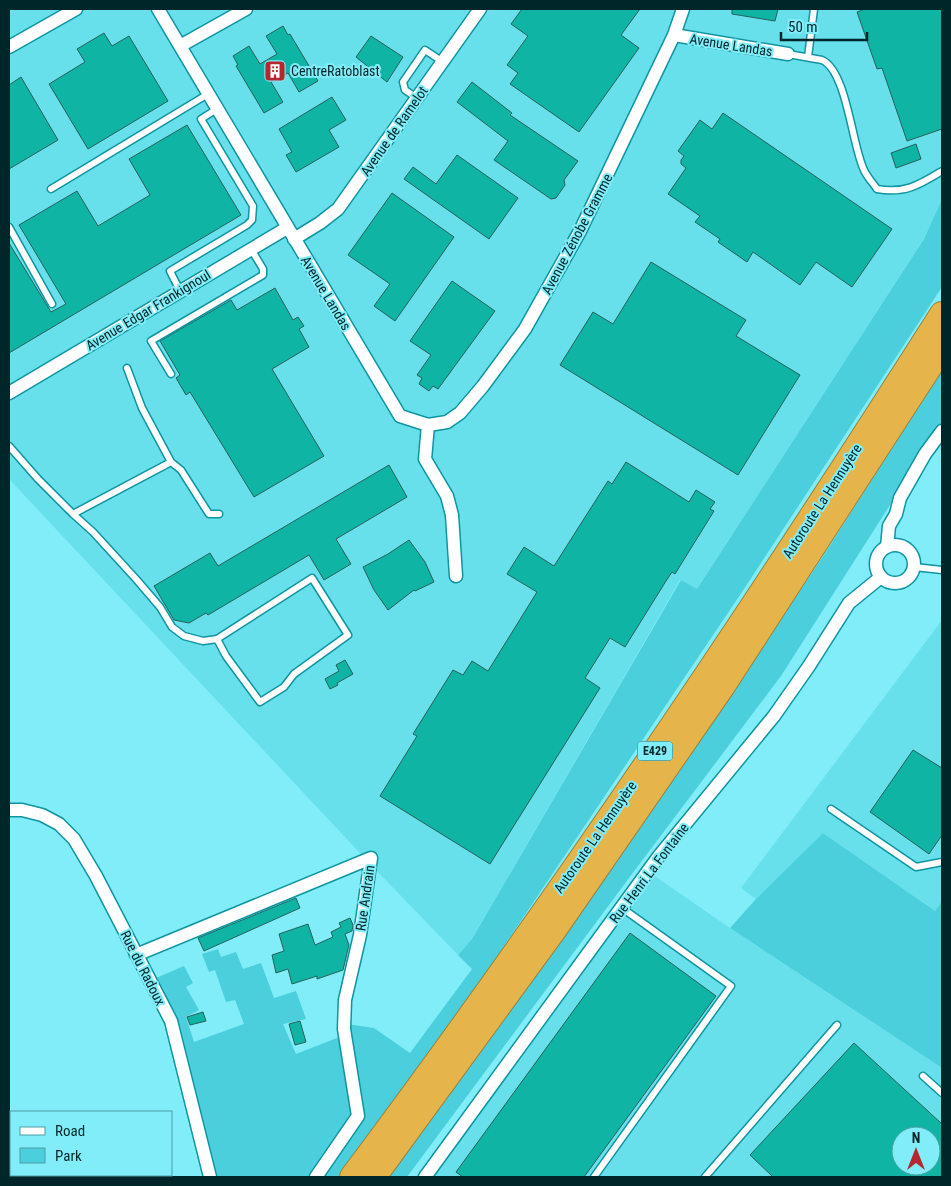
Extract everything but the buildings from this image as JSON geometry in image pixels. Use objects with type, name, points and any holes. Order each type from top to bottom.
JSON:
[{"type":"highway","name":"Autoroute La Hennuyère","points":[[352,1177],[534,926],[702,684],[836,481],[942,314]]},
{"type":"highway","name":"Autoroute La Hennuyère","points":[[374,1177],[549,937],[712,702],[942,348]]},
{"type":"street","points":[[9,47],[76,9]]},
{"type":"street","name":"Avenue Landas","points":[[158,9],[400,416],[428,426]]},
{"type":"street","points":[[180,46],[246,9]]},
{"type":"street","name":"Avenue de Ramelot","points":[[294,239],[338,209],[480,9]]},
{"type":"street","name":"Avenue Zénobe Gramme","points":[[428,426],[447,422],[460,413],[526,329],[580,232],[674,35],[684,9]]},
{"type":"street","name":"Avenue Landas","points":[[674,35],[788,54]]},
{"type":"street","name":"Avenue Edgar Frankignoul","points":[[9,393],[287,228]]},
{"type":"street","points":[[428,426],[425,459],[447,496],[452,515],[456,576]]},
{"type":"street","points":[[887,547],[890,526],[896,514],[900,498],[925,454],[942,431]]},
{"type":"street","points":[[898,545],[909,551],[914,567],[912,573],[904,581],[892,583],[881,578],[876,563],[879,554],[887,547],[898,545]]},
{"type":"street","name":"Rue Henri La Fontaine","points":[[425,1177],[659,856],[774,716],[809,666],[849,603],[881,578]]},
{"type":"street","name":"Rue du Radoux","points":[[9,810],[22,810],[59,824],[74,839],[96,876],[171,1021],[210,1177]]},
{"type":"street","name":"Rue Andrain","points":[[136,955],[370,858],[360,935],[345,1000],[344,1029],[358,1116],[316,1177]]},
{"type":"lane","points":[[808,57],[814,9]]},
{"type":"lane","points":[[417,98],[405,90],[403,82],[425,50],[443,62]]},
{"type":"lane","points":[[788,54],[826,61],[835,73],[864,170],[878,189],[893,192],[918,185],[942,171]]},
{"type":"lane","points":[[51,189],[208,94]]},
{"type":"lane","points":[[180,291],[170,271],[247,225],[252,220],[254,206],[201,119],[217,109]]},
{"type":"lane","points":[[9,227],[52,304]]},
{"type":"lane","points":[[170,374],[151,341],[262,275],[263,269],[251,249]]},
{"type":"lane","points":[[127,368],[142,408],[171,462],[181,470],[208,514],[219,514]]},
{"type":"lane","points":[[9,446],[72,514],[94,532],[160,607],[172,628],[184,636],[203,641],[217,639],[312,578],[348,635],[294,674],[284,687],[260,702],[226,656],[217,639]]},
{"type":"lane","points":[[72,514],[171,462]]},
{"type":"lane","points":[[914,567],[942,570]]},
{"type":"lane","points":[[831,808],[916,867],[942,862]]},
{"type":"lane","points":[[594,1177],[730,986],[622,908]]},
{"type":"lane","points":[[706,1177],[837,1025]]},
{"type":"lane","points":[[923,1076],[942,1094]]},
{"type":"shaded area","points":[[9,9],[942,9],[942,199],[924,239],[697,589],[680,580],[472,939],[458,955],[9,479]]},
{"type":"shaded area","points":[[942,620],[942,901],[935,911],[823,833],[756,899],[741,888]]},
{"type":"shaded area","points":[[646,870],[730,928],[942,1068],[942,1177],[427,1177]]},
{"type":"green space","points":[[942,199],[942,287],[742,592],[430,1056],[338,1177],[322,1177],[364,1116],[347,1024],[374,1028],[410,1053],[472,969],[458,955],[472,939],[681,580],[697,589],[924,239]]},
{"type":"green space","points":[[942,370],[942,427],[918,461],[781,676],[407,1177],[387,1177],[711,723],[822,558]]},
{"type":"green space","points":[[823,833],[935,911],[942,901],[942,1068],[730,928],[756,899]]},
{"type":"green space","points":[[218,949],[221,957],[236,952],[243,969],[261,963],[274,998],[296,991],[306,1019],[283,1024],[296,1054],[342,1036],[354,1113],[311,1177],[214,1177],[172,1012],[156,978],[184,966],[193,983],[186,987],[199,1010],[186,1017],[194,1042],[244,1024],[235,1000],[226,1002],[215,970],[209,972],[202,954]]},
{"type":"place","name":"CentreRatoblast","points":[[275,71]]}]
